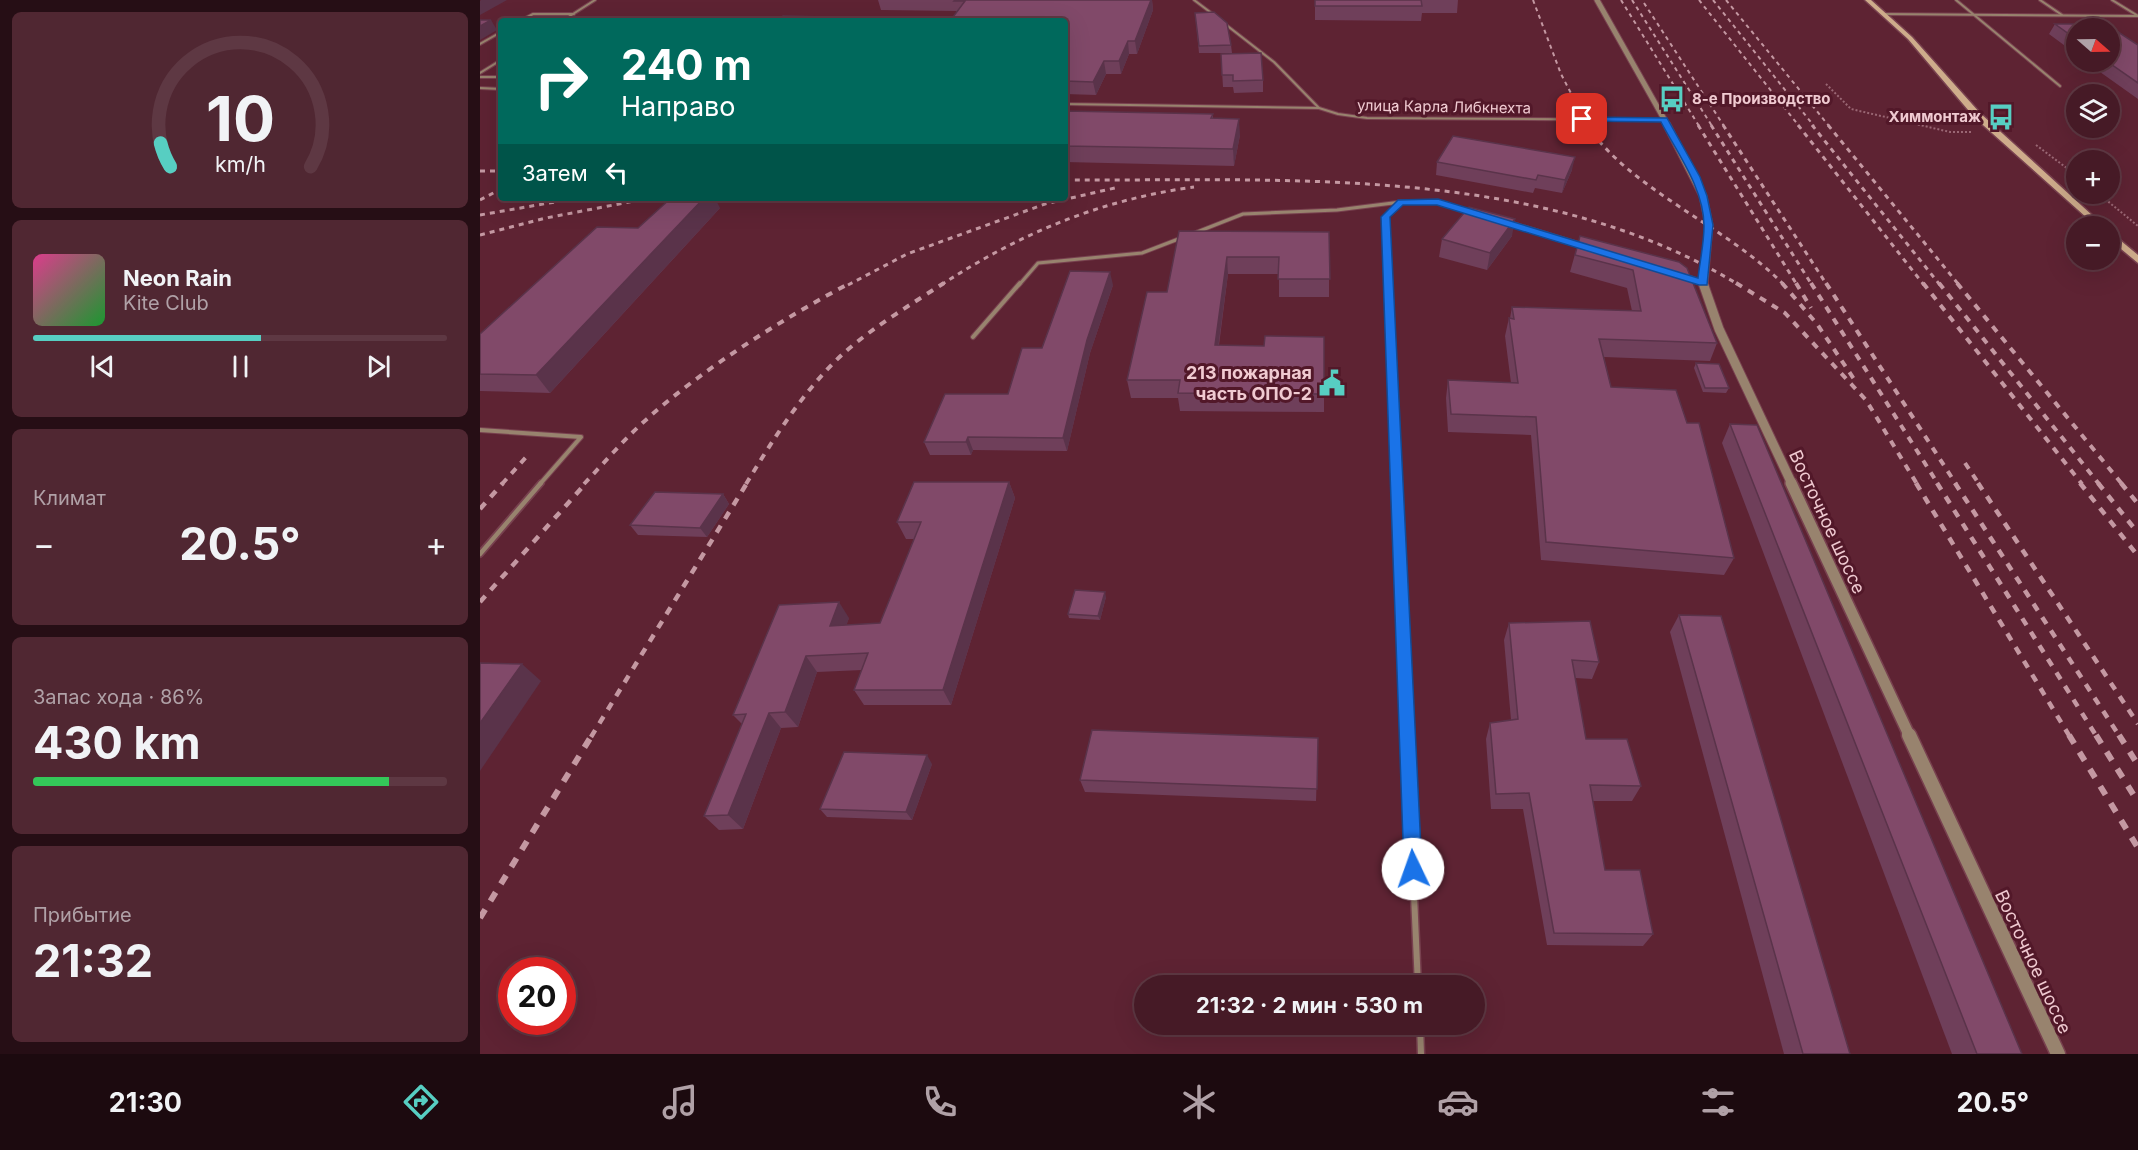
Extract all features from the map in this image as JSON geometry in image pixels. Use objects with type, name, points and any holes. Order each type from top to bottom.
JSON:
[{"type":"main road","points":[[1868,0],[1910,38],[1977,116],[2089,216]]},
{"type":"main road","points":[[2120,244],[2138,260]]},
{"type":"street","name":"Восточное шоссе","points":[[1597,0],[1695,177],[1703,196],[1708,225],[1703,282],[1719,329],[2058,1054]]},
{"type":"lane","points":[[567,18],[595,0]]},
{"type":"lane","points":[[1194,0],[1274,62],[1318,108]]},
{"type":"lane","points":[[1956,0],[2060,86]]},
{"type":"lane","points":[[2040,0],[2062,15]]},
{"type":"lane","points":[[2112,0],[2138,16]]},
{"type":"lane","points":[[526,18],[533,14],[574,14]]},
{"type":"lane","points":[[1883,14],[2138,16]]},
{"type":"lane","points":[[480,44],[498,34]]},
{"type":"lane","points":[[480,73],[498,62]]},
{"type":"lane","points":[[480,77],[498,78]]},
{"type":"lane","points":[[480,88],[498,88]]},
{"type":"lane","name":"улица Карла Либкнехта","points":[[1068,104],[1318,108],[1338,114],[1374,118],[1664,120]]},
{"type":"lane","points":[[973,337],[1038,262],[1142,253],[1243,213],[1337,210],[1401,202],[1438,202],[1472,212]]},
{"type":"lane","points":[[1401,202],[1385,217],[1418,975]]},
{"type":"lane","points":[[1506,222],[1586,246]]},
{"type":"lane","points":[[1677,273],[1703,282]]},
{"type":"lane","points":[[480,430],[581,437],[480,554]]},
{"type":"lane","points":[[1420,1035],[1421,1054]]},
{"type":"path","points":[[1826,84],[1851,109],[1950,132],[1995,132]]},
{"type":"path","points":[[2035,144],[2066,167]]},
{"type":"path","points":[[2110,204],[2138,226]]},
{"type":"building","points":[[1151,0],[1135,41],[1128,41],[1119,61],[1104,61],[1093,82],[1068,81],[1068,18],[952,18],[965,1],[954,1]]},
{"type":"building","points":[[1315,0],[1421,0],[1422,6],[1315,6]]},
{"type":"building","points":[[1214,12],[1227,23],[1231,45],[1199,46],[1195,13]]},
{"type":"building","points":[[783,16],[869,18],[781,18]]},
{"type":"building","points":[[480,20],[491,20],[480,26]]},
{"type":"building","points":[[2055,24],[2066,24],[2066,32]]},
{"type":"building","points":[[2120,33],[2138,45],[2138,83],[2120,70]]},
{"type":"building","points":[[1261,53],[1263,80],[1233,81],[1233,75],[1222,75],[1221,54]]},
{"type":"building","points":[[1068,111],[1213,114],[1211,118],[1239,119],[1233,149],[1068,146]]},
{"type":"building","points":[[1453,136],[1575,157],[1565,180],[1538,175],[1536,180],[1437,162]]},
{"type":"building","points":[[668,201],[701,201],[536,375],[480,374],[480,334],[597,227],[638,228]]},
{"type":"building","points":[[1469,207],[1515,219],[1490,253],[1442,239]]},
{"type":"building","points":[[1179,231],[1329,232],[1330,279],[1278,279],[1279,257],[1227,257],[1215,345],[1264,346],[1265,336],[1324,337],[1324,394],[1178,393],[1180,380],[1127,380],[1147,292],[1167,292]]},
{"type":"building","points":[[1580,236],[1679,262],[1687,268],[1717,343],[1599,339],[1611,387],[1676,390],[1687,423],[1699,423],[1734,558],[1546,542],[1536,417],[1451,414],[1448,380],[1518,383],[1509,318],[1514,319],[1512,307],[1641,311],[1633,270],[1575,255]]},
{"type":"building","points":[[1070,271],[1110,272],[1087,340],[1063,438],[968,437],[966,442],[924,442],[945,394],[1008,394],[1022,348],[1042,348]]},
{"type":"building","points":[[1696,363],[1719,364],[1729,388],[1705,388]]},
{"type":"building","points":[[1730,424],[1757,425],[2022,1054],[1977,1054]]},
{"type":"building","points":[[914,482],[1009,482],[943,690],[854,690],[868,653],[806,656],[785,712],[769,713],[728,815],[704,816],[746,714],[733,715],[779,605],[839,602],[830,626],[880,623],[921,522],[897,522]]},
{"type":"building","points":[[655,492],[723,494],[700,528],[630,525]]},
{"type":"building","points":[[1075,590],[1105,592],[1098,616],[1068,614]]},
{"type":"building","points":[[1679,615],[1721,616],[1850,1054],[1803,1054]]},
{"type":"building","points":[[1590,621],[1599,662],[1572,660],[1586,739],[1627,739],[1641,786],[1590,785],[1605,870],[1640,870],[1653,934],[1554,933],[1529,793],[1496,794],[1490,723],[1518,719],[1509,623]]},
{"type":"building","points":[[480,663],[522,664],[480,723]]},
{"type":"building","points":[[1092,730],[1318,738],[1317,789],[1080,780]]},
{"type":"building","points":[[844,752],[927,755],[906,812],[820,809]]},
{"type":"railway","points":[[1533,0],[1561,74],[1588,126]]},
{"type":"railway","points":[[1621,0],[1699,126]]},
{"type":"railway","points":[[1632,0],[1712,126]]},
{"type":"railway","points":[[1699,0],[1799,126]]},
{"type":"railway","points":[[1713,0],[1814,126]]},
{"type":"railway","points":[[1726,0],[1829,126]]},
{"type":"railway","points":[[1644,3],[1724,126]]},
{"type":"railway","points":[[1587,125],[1605,148],[1628,169],[1653,189],[1735,244],[1783,284]]},
{"type":"railway","points":[[1698,125],[1797,285]]},
{"type":"railway","points":[[1711,125],[1812,285]]},
{"type":"railway","points":[[1723,125],[1827,285]]},
{"type":"railway","points":[[1798,125],[1924,285]]},
{"type":"railway","points":[[1812,125],[1940,285]]},
{"type":"railway","points":[[1828,125],[1959,285]]},
{"type":"railway","points":[[480,171],[498,171]]},
{"type":"railway","points":[[1068,180],[1324,182],[1411,188],[1498,199],[1582,218],[1663,246],[1739,285]]},
{"type":"railway","points":[[1068,199],[1119,187]]},
{"type":"railway","points":[[941,285],[1001,250],[1062,221],[1126,200],[1194,187]]},
{"type":"railway","points":[[480,200],[498,191]]},
{"type":"railway","points":[[480,215],[561,201]]},
{"type":"railway","points":[[480,235],[546,218],[634,201]]},
{"type":"railway","points":[[848,285],[907,254],[1058,201]]},
{"type":"railway","points":[[584,484],[623,442],[670,399],[772,328],[850,283]]},
{"type":"railway","points":[[746,484],[803,397],[830,366],[868,334],[944,283]]},
{"type":"railway","points":[[1736,283],[1785,313],[1866,400],[1917,484]]},
{"type":"railway","points":[[1796,283],[1811,308]]},
{"type":"railway","points":[[1811,283],[1938,484]]},
{"type":"railway","points":[[1826,283],[1956,484]]},
{"type":"railway","points":[[1923,283],[2082,484]]},
{"type":"railway","points":[[1939,283],[2099,484]]},
{"type":"railway","points":[[1957,283],[2122,484]]},
{"type":"railway","points":[[1783,284],[1817,324],[1854,379]]},
{"type":"railway","points":[[502,484],[528,455]]},
{"type":"railway","points":[[1965,463],[1979,484]]},
{"type":"railway","points":[[480,509],[503,483]]},
{"type":"railway","points":[[480,602],[586,483]]},
{"type":"railway","points":[[591,737],[747,483]]},
{"type":"railway","points":[[1916,483],[2070,737]]},
{"type":"railway","points":[[1937,483],[2097,737]]},
{"type":"railway","points":[[1955,483],[2120,737]]},
{"type":"railway","points":[[1978,483],[2138,724]]},
{"type":"railway","points":[[2080,483],[2138,556]]},
{"type":"railway","points":[[2098,483],[2138,533]]},
{"type":"railway","points":[[2121,483],[2138,504]]},
{"type":"railway","points":[[480,918],[592,735]]},
{"type":"railway","points":[[2069,735],[2138,848]]},
{"type":"railway","points":[[2096,735],[2138,802]]},
{"type":"railway","points":[[2119,735],[2138,765]]},
{"type":"place","name":"8-е Производство","points":[[1672,99]]},
{"type":"place","name":"Химмонтаж","points":[[2001,117]]},
{"type":"place","name":"213 пожарная часть ОПО-2","points":[[1332,383]]},
{"type":"route","points":[[1413,869],[1385,217],[1401,202],[1438,202],[1703,282],[1708,225],[1703,196],[1683,153],[1664,120],[1582,119]]}]
